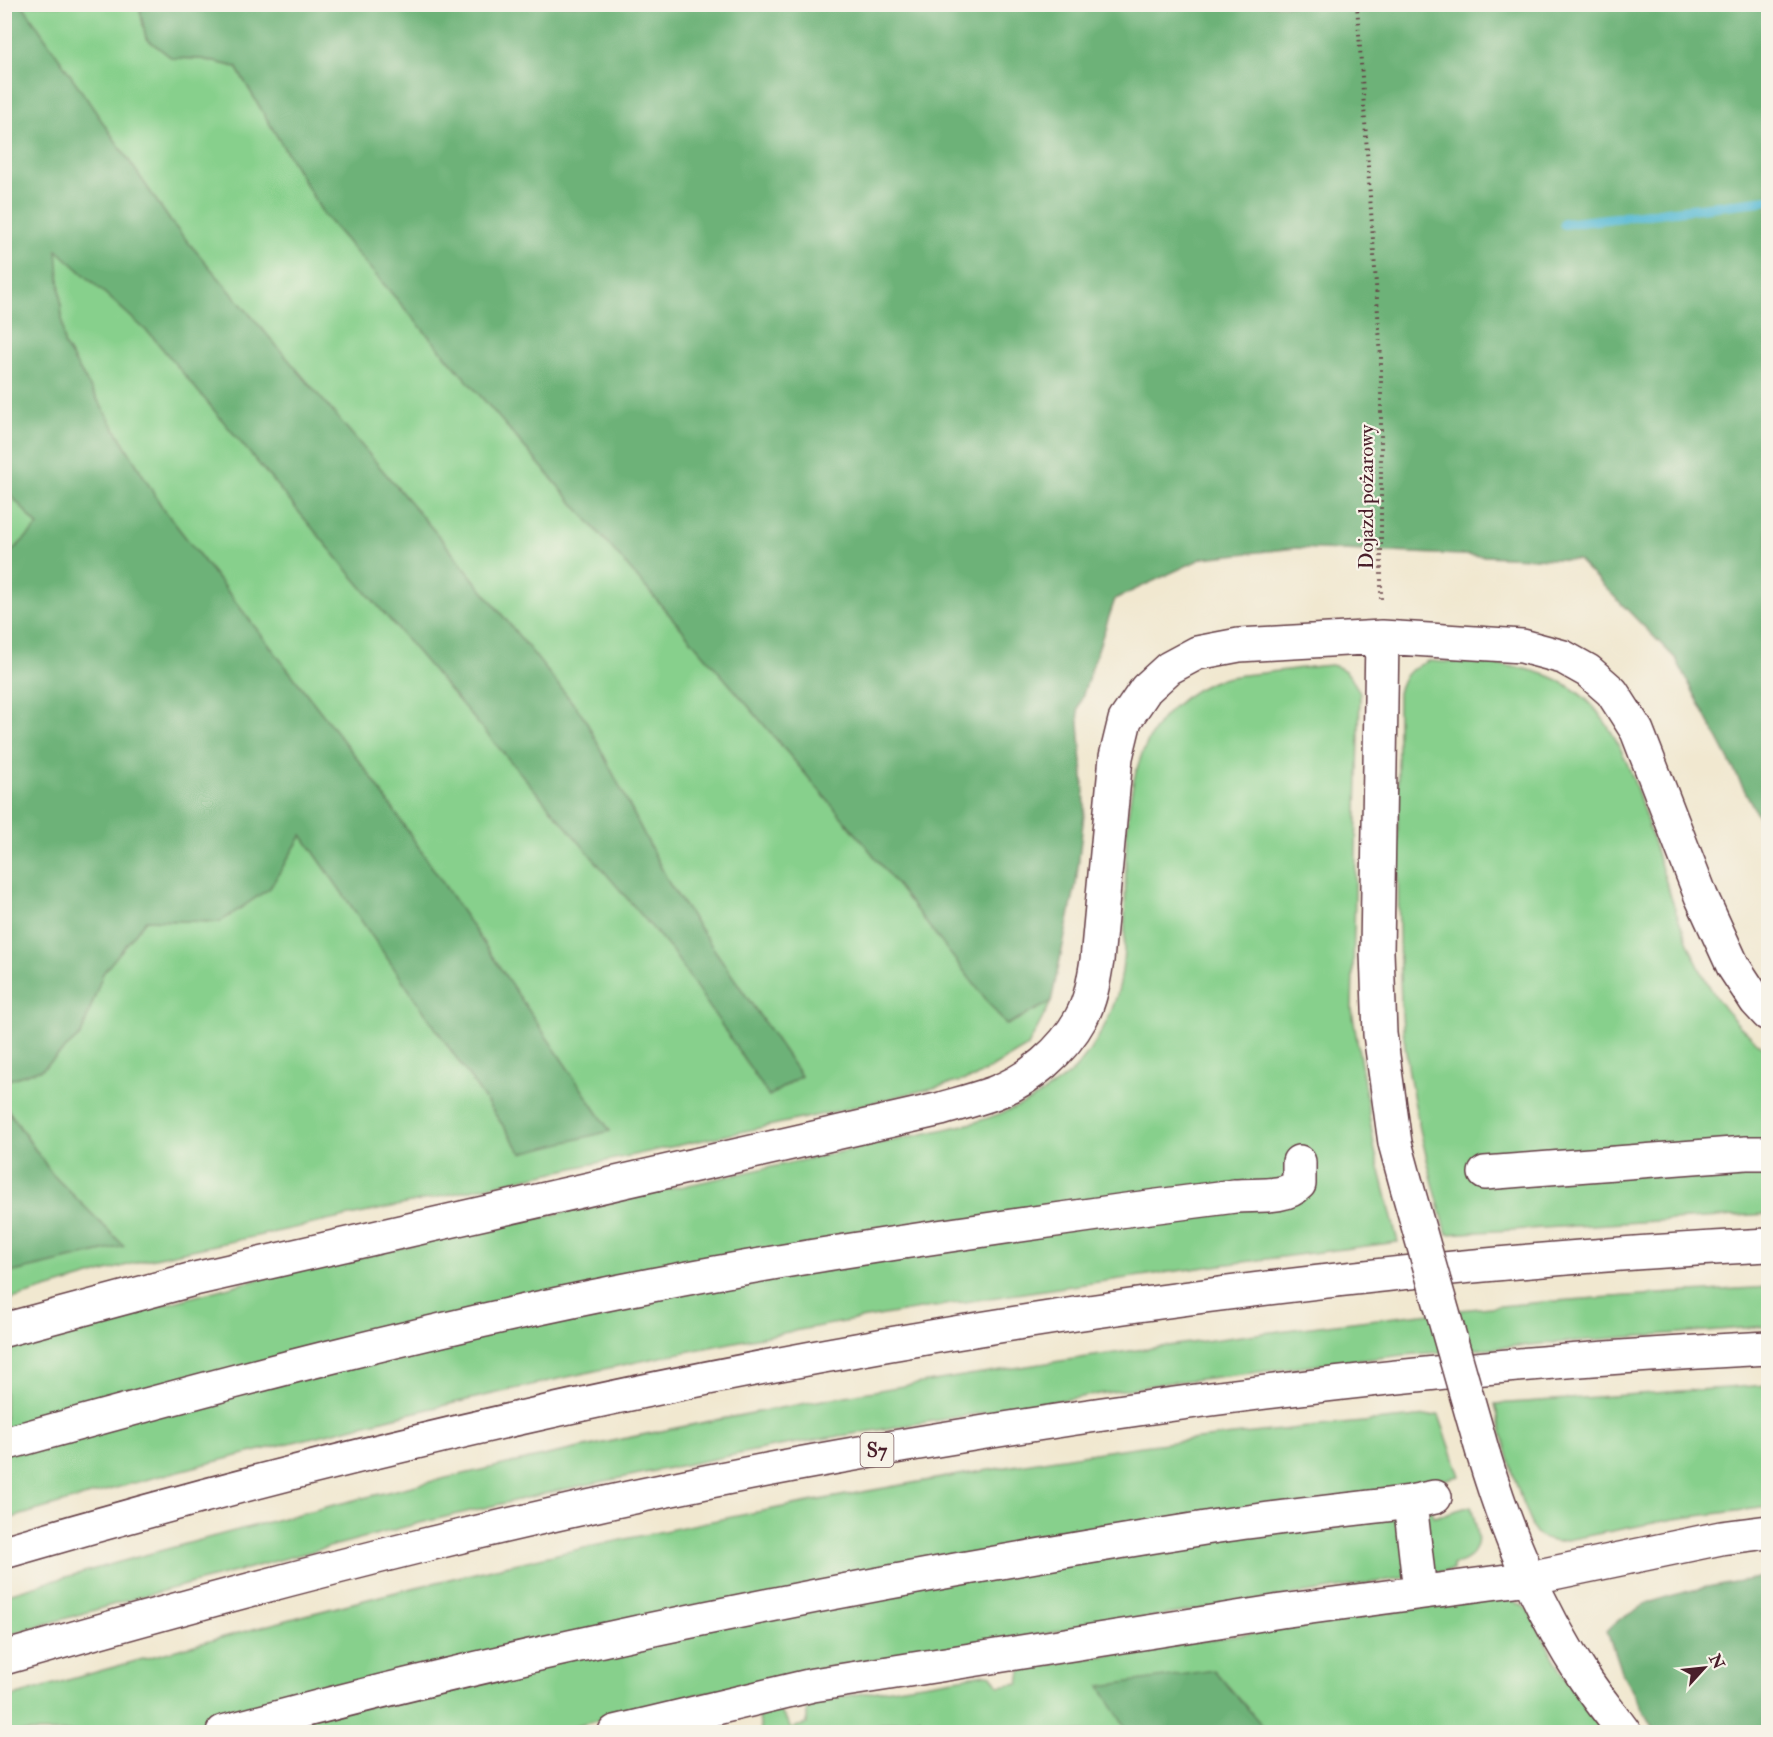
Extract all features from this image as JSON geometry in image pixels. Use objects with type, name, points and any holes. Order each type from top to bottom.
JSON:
[{"type":"main road","points":[[1382,637],[1377,952],[1380,1034],[1395,1143],[1505,1524],[1529,1578],[1573,1659],[1624,1732]]},
{"type":"main road","points":[[4,1330],[190,1280],[941,1109],[996,1093],[1032,1073],[1060,1046],[1081,1018],[1092,990],[1097,960],[1116,757],[1125,720],[1146,689],[1169,668],[1197,653],[1239,645],[1382,637],[1522,646],[1563,657],[1588,671],[1612,692],[1637,731],[1701,896],[1733,966],[1756,1001],[1768,1014]]},
{"type":"main road","points":[[1485,1173],[1768,1153]]},
{"type":"main road","points":[[4,1444],[137,1407],[458,1327],[657,1284],[887,1244],[1105,1213],[1278,1193],[1293,1189],[1299,1184],[1299,1162]]},
{"type":"main road","points":[[4,1551],[135,1513],[421,1440],[604,1398],[829,1354],[1078,1314],[1372,1276],[1558,1258],[1768,1245]]},
{"type":"main road","name":"S7","points":[[4,1658],[296,1576],[519,1522],[836,1457],[1166,1405],[1435,1373],[1560,1361],[1768,1348]]},
{"type":"main road","points":[[223,1732],[323,1705],[633,1633],[816,1595],[1201,1529],[1423,1499],[1420,1592]]},
{"type":"main road","points":[[615,1732],[813,1685],[1270,1613],[1529,1578],[1721,1538],[1768,1532]]},
{"type":"path","name":"Dojazd pożarowy","points":[[1357,4],[1381,358],[1382,637]]},
{"type":"green space","points":[[22,4],[171,222],[442,540],[584,717],[670,885],[801,1076],[769,1096],[672,951],[349,572],[152,336],[57,250],[64,344],[162,507],[372,778],[610,1131],[522,1153],[302,835],[270,888],[220,922],[146,920],[103,973],[81,1035],[42,1069],[5,1081],[5,558],[38,526],[4,487],[4,5]]},
{"type":"green space","points":[[22,5],[139,5],[146,38],[172,58],[202,59],[236,67],[324,215],[744,701],[867,847],[1007,1025],[1051,1002],[1028,1046],[974,1078],[838,1111],[141,1261],[5,1301],[4,1274],[124,1246],[52,1174],[5,1105],[5,1081],[42,1069],[81,1035],[103,973],[146,920],[220,922],[270,888],[302,834],[521,1152],[610,1131],[372,778],[162,507],[64,344],[56,249],[152,336],[349,572],[673,951],[769,1096],[801,1076],[670,885],[584,717],[442,540],[171,222]]},
{"type":"green space","points":[[139,5],[1768,5],[1768,835],[1676,659],[1578,560],[1296,548],[1203,558],[1115,599],[1078,709],[1085,805],[1076,884],[1051,1002],[1006,1025],[867,847],[744,701],[324,215],[236,67],[202,59],[172,58],[146,38]]},
{"type":"green space","points":[[4,487],[38,526],[5,558],[4,558]]},
{"type":"green space","points":[[1428,661],[1511,666],[1543,674],[1564,683],[1581,695],[1608,727],[1622,751],[1633,778],[1673,903],[1698,965],[1727,1012],[1768,1051],[1768,1214],[1447,1234],[1413,1098],[1401,1007],[1398,693],[1402,680],[1408,672]]},
{"type":"green space","points":[[1331,665],[1346,671],[1360,693],[1352,1010],[1375,1151],[1398,1242],[964,1302],[683,1352],[466,1400],[282,1445],[123,1486],[5,1520],[5,1348],[266,1277],[973,1123],[1007,1111],[1038,1096],[1076,1068],[1100,1035],[1112,1010],[1122,971],[1129,809],[1136,771],[1151,735],[1175,706],[1210,683],[1236,676]]},
{"type":"green space","points":[[4,1105],[52,1174],[124,1246],[5,1274]]},
{"type":"green space","points":[[1768,1287],[1768,1326],[1404,1355],[1167,1383],[773,1447],[556,1491],[420,1523],[136,1598],[5,1636],[5,1595],[125,1560],[436,1480],[766,1410],[988,1372],[1253,1334],[1544,1302]]},
{"type":"green space","points":[[1768,1385],[1768,1507],[1674,1519],[1556,1542],[1539,1536],[1533,1527],[1513,1474],[1495,1404]]},
{"type":"green space","points":[[1439,1415],[1460,1476],[1425,1484],[1434,1517],[1471,1506],[1477,1534],[1475,1549],[1471,1555],[1464,1561],[1453,1565],[1453,1570],[813,1670],[682,1698],[555,1732],[5,1732],[4,1699],[59,1682],[438,1582],[653,1533],[870,1491],[1088,1454],[1307,1427]]},
{"type":"green space","points":[[1768,1576],[1768,1732],[1655,1732],[1620,1669],[1607,1631],[1640,1607],[1660,1599]]},
{"type":"green space","points":[[1499,1598],[1515,1602],[1528,1610],[1564,1676],[1602,1732],[924,1732],[919,1718],[844,1732],[761,1732],[759,1716],[770,1710],[782,1714],[791,1728],[807,1724],[807,1704],[815,1701],[986,1674],[992,1675],[999,1686],[1019,1683],[1021,1671],[1024,1668],[1450,1603]]},
{"type":"green space","points":[[1214,1670],[1268,1732],[1128,1732],[1100,1686]]},
{"type":"green space","points":[[920,1718],[924,1732],[844,1732]]},
{"type":"waterway","points":[[1564,224],[1768,200]]}]
